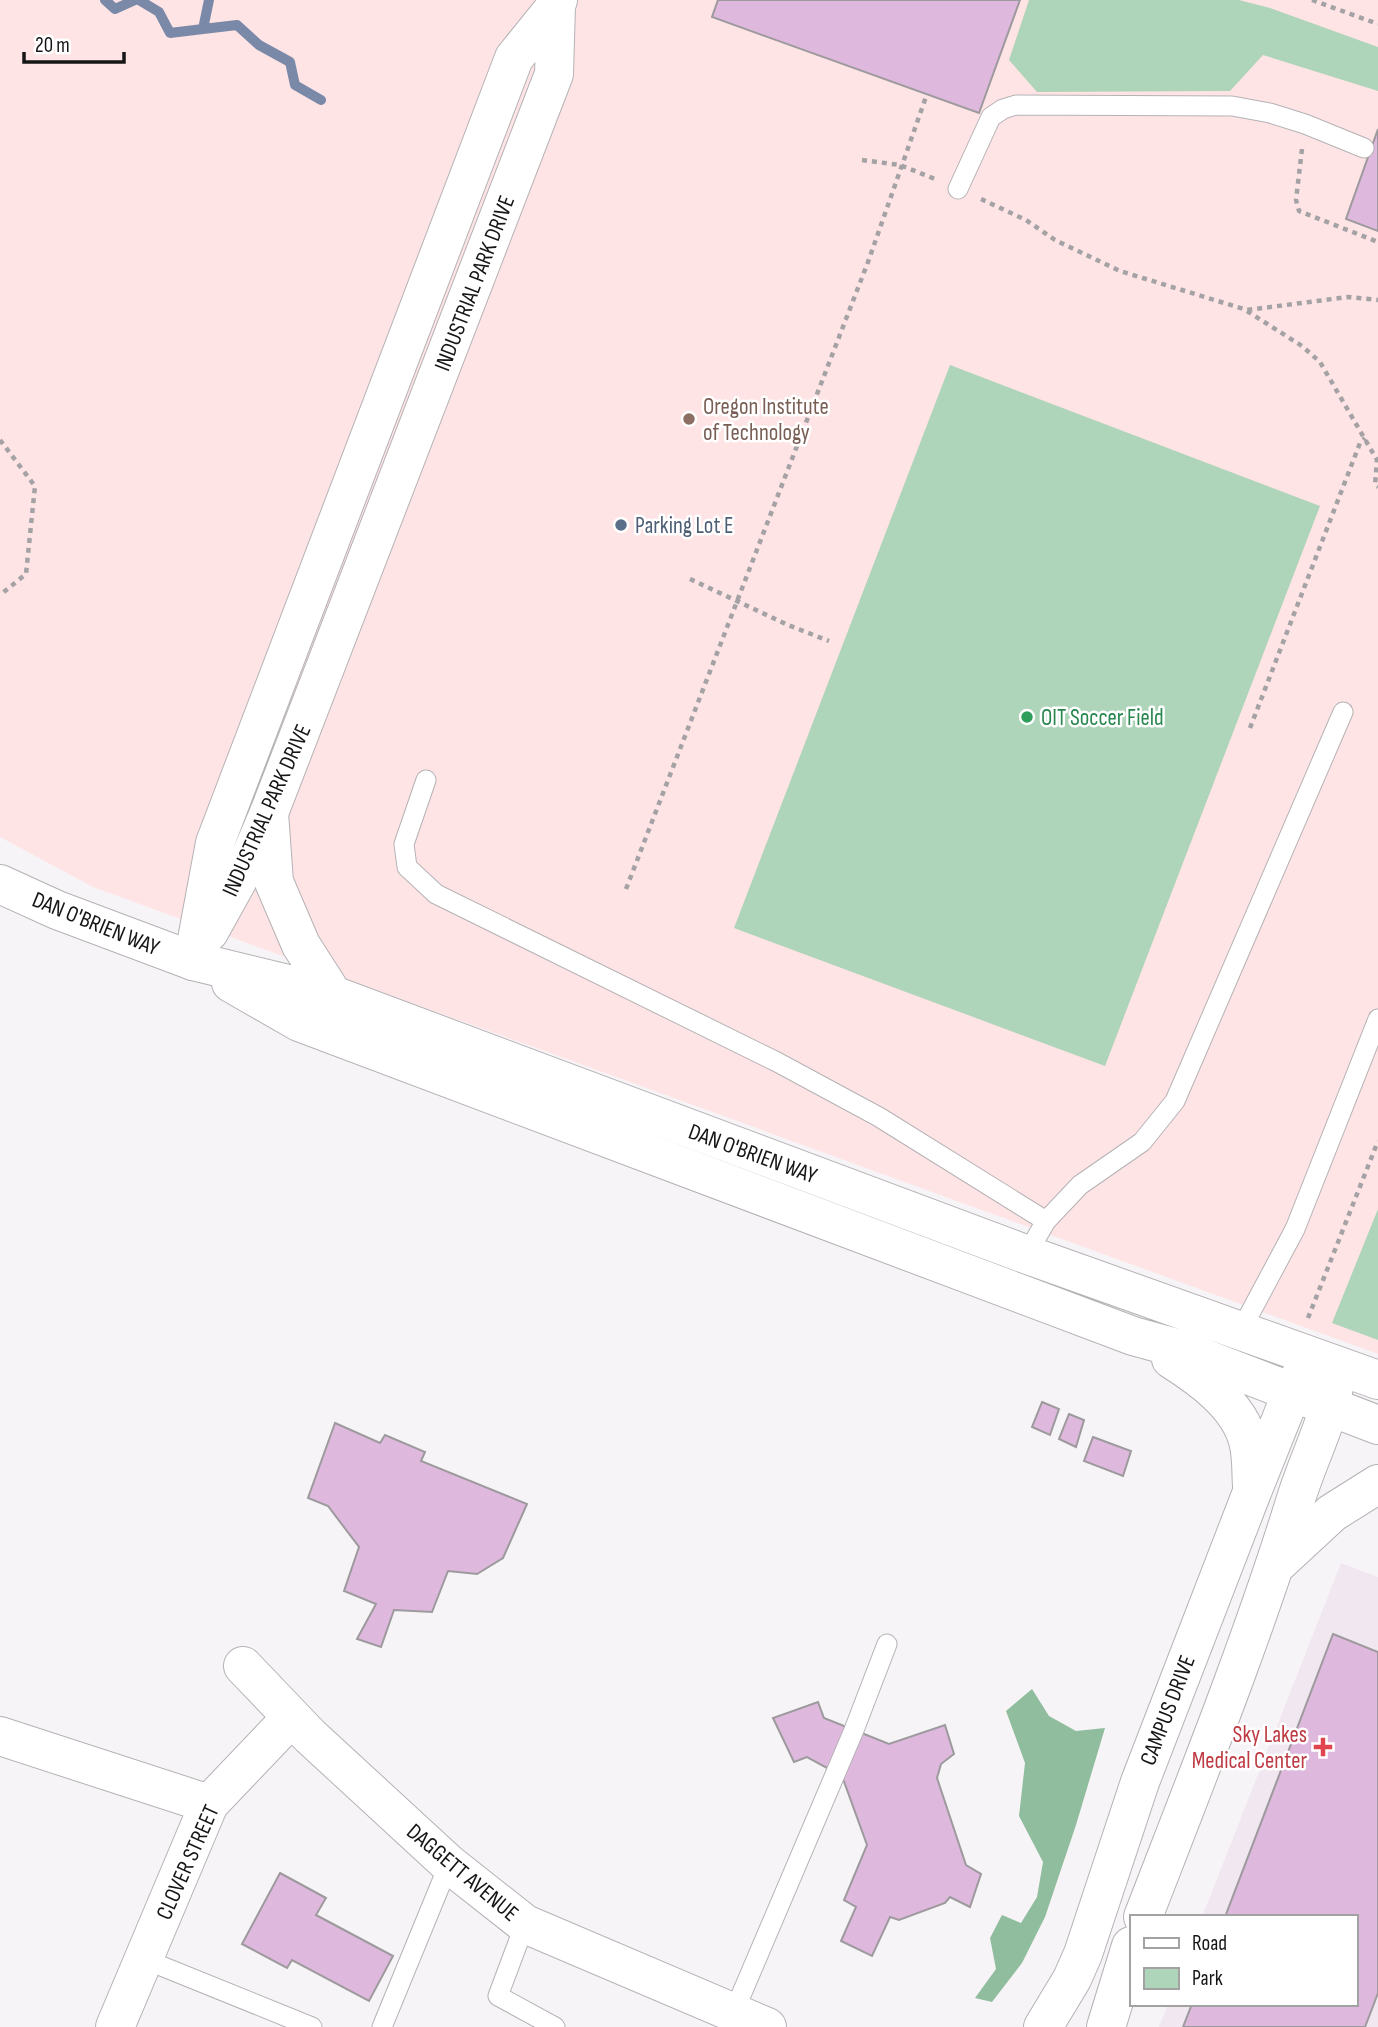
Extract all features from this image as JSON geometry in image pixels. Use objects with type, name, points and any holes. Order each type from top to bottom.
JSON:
[{"type":"street","name":"INDUSTRIAL PARK DRIVE","points":[[193,961],[249,860],[269,813],[554,74],[557,3]]},
{"type":"street","name":"INDUSTRIAL PARK DRIVE","points":[[193,961],[215,843],[514,58],[557,3]]},
{"type":"street","points":[[269,813],[274,882],[301,945],[333,995]]},
{"type":"street","name":"DAN O'BRIEN WAY","points":[[0,884],[57,910],[193,961],[333,995],[417,1028],[1018,1272],[1133,1336],[1181,1349],[1292,1392]]},
{"type":"street","name":"DAN O'BRIEN WAY","points":[[193,961],[299,1022],[1018,1272],[1240,1332],[1314,1358]]},
{"type":"street","points":[[1133,1336],[1191,1372],[1235,1412],[1248,1442],[1252,1492]]},
{"type":"street","points":[[1314,1358],[1378,1380]]},
{"type":"street","points":[[1144,1915],[1276,1564],[1296,1499],[1331,1407],[1314,1358]]},
{"type":"street","name":"CAMPUS DRIVE","points":[[1043,2027],[1072,1979],[1083,1954],[1140,1782],[1252,1492],[1292,1392],[1314,1358]]},
{"type":"street","points":[[1292,1392],[1378,1425]]},
{"type":"street","points":[[1276,1564],[1332,1513],[1378,1484]]},
{"type":"street","name":"DAGGETT AVENUE","points":[[243,1666],[291,1718],[449,1864],[525,1924],[732,2019]]},
{"type":"street","name":"CLOVER STREET","points":[[115,2027],[209,1804],[291,1718]]},
{"type":"street","points":[[0,1736],[209,1804]]},
{"type":"street","points":[[1106,2027],[1130,1949]]},
{"type":"lane","points":[[958,189],[990,117],[1003,108],[1016,105],[1232,106],[1270,113],[1306,124],[1364,148]]},
{"type":"lane","points":[[1018,1272],[1046,1221],[1080,1185],[1142,1142],[1175,1101],[1343,712]]},
{"type":"lane","points":[[426,780],[404,844],[407,867],[436,894],[788,1068],[879,1118],[1046,1221]]},
{"type":"lane","points":[[1240,1332],[1295,1229],[1378,1019]]},
{"type":"lane","points":[[732,2019],[854,1730],[887,1644]]},
{"type":"lane","points":[[382,2027],[449,1864]]},
{"type":"lane","points":[[525,1924],[498,1996],[555,2027]]},
{"type":"lane","points":[[144,1959],[312,2027]]},
{"type":"path","points":[[1312,0],[1378,24]]},
{"type":"path","points":[[626,889],[868,262],[927,94]]},
{"type":"path","points":[[1306,124],[1296,200],[1299,211],[1378,242]]},
{"type":"path","points":[[862,160],[900,165],[958,189],[1026,220],[1055,240],[1120,271],[1247,310],[1302,346],[1320,362],[1377,460],[1378,487]]},
{"type":"path","points":[[1247,310],[1348,297],[1378,300]]},
{"type":"path","points":[[1250,728],[1360,443],[1365,438]]},
{"type":"path","points":[[0,440],[35,486],[26,574],[0,595]]},
{"type":"path","points":[[690,579],[736,602],[829,641]]},
{"type":"path","points":[[1314,1358],[1378,1141]]},
{"type":"shaded area","name":"Oregon Institute of Technology","points":[[0,0],[1378,0],[1378,1354],[93,887],[0,837]]},
{"type":"shaded area","name":"Sky Lakes Medical Center","points":[[1341,1563],[1378,1577],[1378,2027],[1159,2027],[1167,2006],[1357,2006],[1357,1915],[1203,1915]]},
{"type":"green space","points":[[1029,0],[1239,0],[1270,8],[1378,47],[1378,91],[1263,55],[1230,91],[1037,92],[1009,60]]},
{"type":"green space","name":"OIT Soccer Field","points":[[950,365],[1320,506],[1105,1066],[734,928]]},
{"type":"green space","points":[[1378,1209],[1378,1340],[1332,1323]]},
{"type":"green space","points":[[1032,1689],[1049,1716],[1076,1731],[1105,1728],[1045,1917],[1022,1963],[992,2002],[975,1998],[996,1969],[990,1938],[1002,1915],[1021,1923],[1037,1897],[1043,1862],[1019,1816],[1025,1763],[1006,1711]]},
{"type":"building","points":[[718,0],[1020,0],[979,113],[712,17]]},
{"type":"building","points":[[1378,129],[1378,231],[1346,219]]},
{"type":"building","points":[[1042,1402],[1059,1409],[1050,1435],[1032,1427]]},
{"type":"building","points":[[1069,1414],[1084,1420],[1076,1447],[1059,1439]]},
{"type":"building","points":[[335,1423],[380,1443],[385,1435],[425,1452],[421,1461],[527,1504],[503,1558],[477,1574],[448,1571],[432,1612],[394,1610],[381,1647],[357,1639],[376,1604],[344,1591],[359,1547],[328,1506],[308,1498]]},
{"type":"building","points":[[1093,1437],[1131,1451],[1123,1476],[1084,1461]]},
{"type":"building","name":"Sky Lakes Medical Center","points":[[1333,1634],[1378,1652],[1378,1993],[1365,2027],[1183,2027],[1191,2006],[1357,2006],[1357,1915],[1226,1915]]},
{"type":"building","points":[[818,1702],[824,1718],[889,1744],[945,1725],[954,1754],[941,1764],[937,1778],[966,1865],[981,1874],[970,1907],[950,1897],[945,1903],[899,1920],[890,1917],[872,1956],[841,1941],[856,1907],[844,1900],[867,1845],[842,1776],[807,1757],[794,1762],[773,1718]]},
{"type":"building","points":[[280,1873],[326,1898],[316,1915],[393,1956],[369,2001],[292,1960],[287,1968],[242,1944]]},
{"type":"waterway","points":[[105,0],[115,9],[135,0]]},
{"type":"waterway","points":[[139,0],[159,12],[170,33],[203,29]]},
{"type":"waterway","points":[[209,0],[203,29],[237,25],[259,45],[290,62],[295,85],[321,100]]},
{"type":"place","name":"Oregon Institute of Technology","points":[[689,419]]},
{"type":"place","name":"Parking Lot E","points":[[621,525]]},
{"type":"place","name":"OIT Soccer Field","points":[[1027,717]]},
{"type":"place","name":"Sky Lakes Medical Center","points":[[1323,1747]]}]
